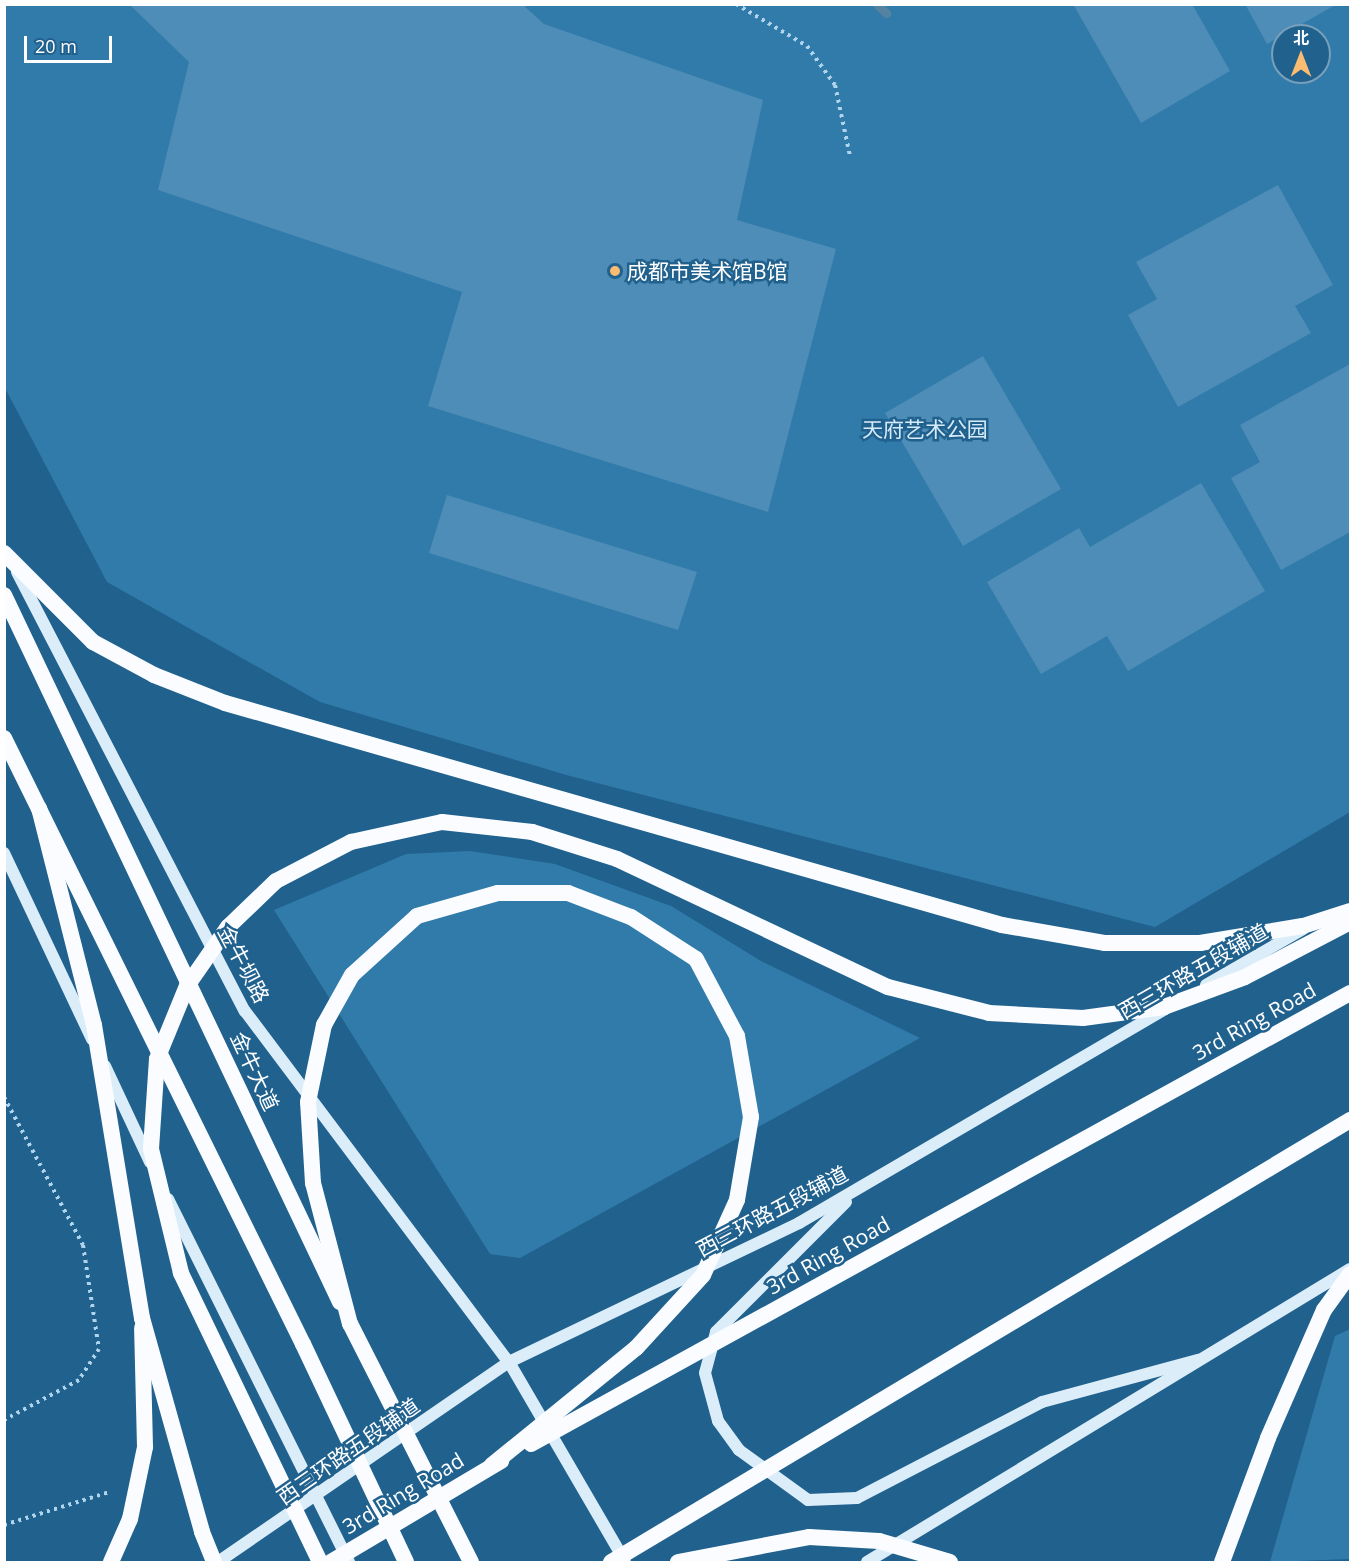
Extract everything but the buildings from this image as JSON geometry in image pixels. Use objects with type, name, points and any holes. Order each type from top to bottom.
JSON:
[{"type":"highway","points":[[4,553],[93,642],[154,675],[225,704],[1002,925],[1105,943],[1200,943],[1303,926],[1350,910]]},
{"type":"highway","name":"金牛大道","points":[[4,596],[350,1324],[471,1563]]},
{"type":"highway","points":[[4,738],[406,1563]]},
{"type":"highway","points":[[39,808],[94,1025],[142,1318],[216,1563]]},
{"type":"highway","points":[[320,1563],[181,1273],[151,1149],[157,1059],[187,986],[228,927],[276,881],[351,842],[442,822],[532,832],[616,859],[888,987],[989,1013],[1083,1018],[1164,1007],[1245,977],[1350,922]]},
{"type":"highway","points":[[350,1324],[313,1183],[308,1102],[324,1025],[352,975],[417,916],[498,893],[568,893],[631,917],[696,958],[737,1036],[750,1117],[737,1200],[703,1275],[636,1348],[492,1465]]},
{"type":"highway","name":"3rd Ring Road","points":[[330,1563],[492,1465],[1350,993]]},
{"type":"highway","points":[[611,1563],[1350,1120]]},
{"type":"highway","points":[[1222,1563],[1268,1438],[1324,1310],[1350,1274]]},
{"type":"highway","points":[[111,1563],[130,1519],[145,1447],[142,1318]]},
{"type":"highway","points":[[678,1563],[726,1549],[809,1537],[879,1541],[950,1563]]},
{"type":"main road","name":"金牛坝路","points":[[4,547],[245,1011],[509,1362],[626,1563]]},
{"type":"main road","points":[[4,853],[314,1499],[349,1563]]},
{"type":"main road","name":"西三环路五段辅道","points":[[216,1563],[314,1499],[509,1362],[799,1223],[1350,901]]},
{"type":"main road","points":[[862,1186],[750,1292],[716,1332],[705,1373],[718,1421],[739,1450],[808,1500],[857,1498],[1042,1402],[1198,1360]]},
{"type":"main road","points":[[867,1563],[1350,1269]]},
{"type":"path","points":[[736,4],[807,46],[835,85],[850,156]]},
{"type":"path","points":[[4,1096],[83,1245],[99,1349],[79,1380],[4,1420]]},
{"type":"path","points":[[4,1525],[109,1492]]},
{"type":"green space","name":"天府艺术公园","points":[[4,5],[1350,5],[1350,812],[1155,927],[570,776],[320,702],[107,582],[5,388]]},
{"type":"green space","points":[[470,851],[555,864],[671,906],[761,961],[920,1038],[520,1258],[490,1254],[274,910],[406,854]]},
{"type":"green space","points":[[1350,1329],[1350,1559],[1270,1562],[1335,1336]]},
{"type":"waterway","points":[[877,4],[886,13]]},
{"type":"place","name":"成都市美术馆B馆","points":[[615,271]]}]
